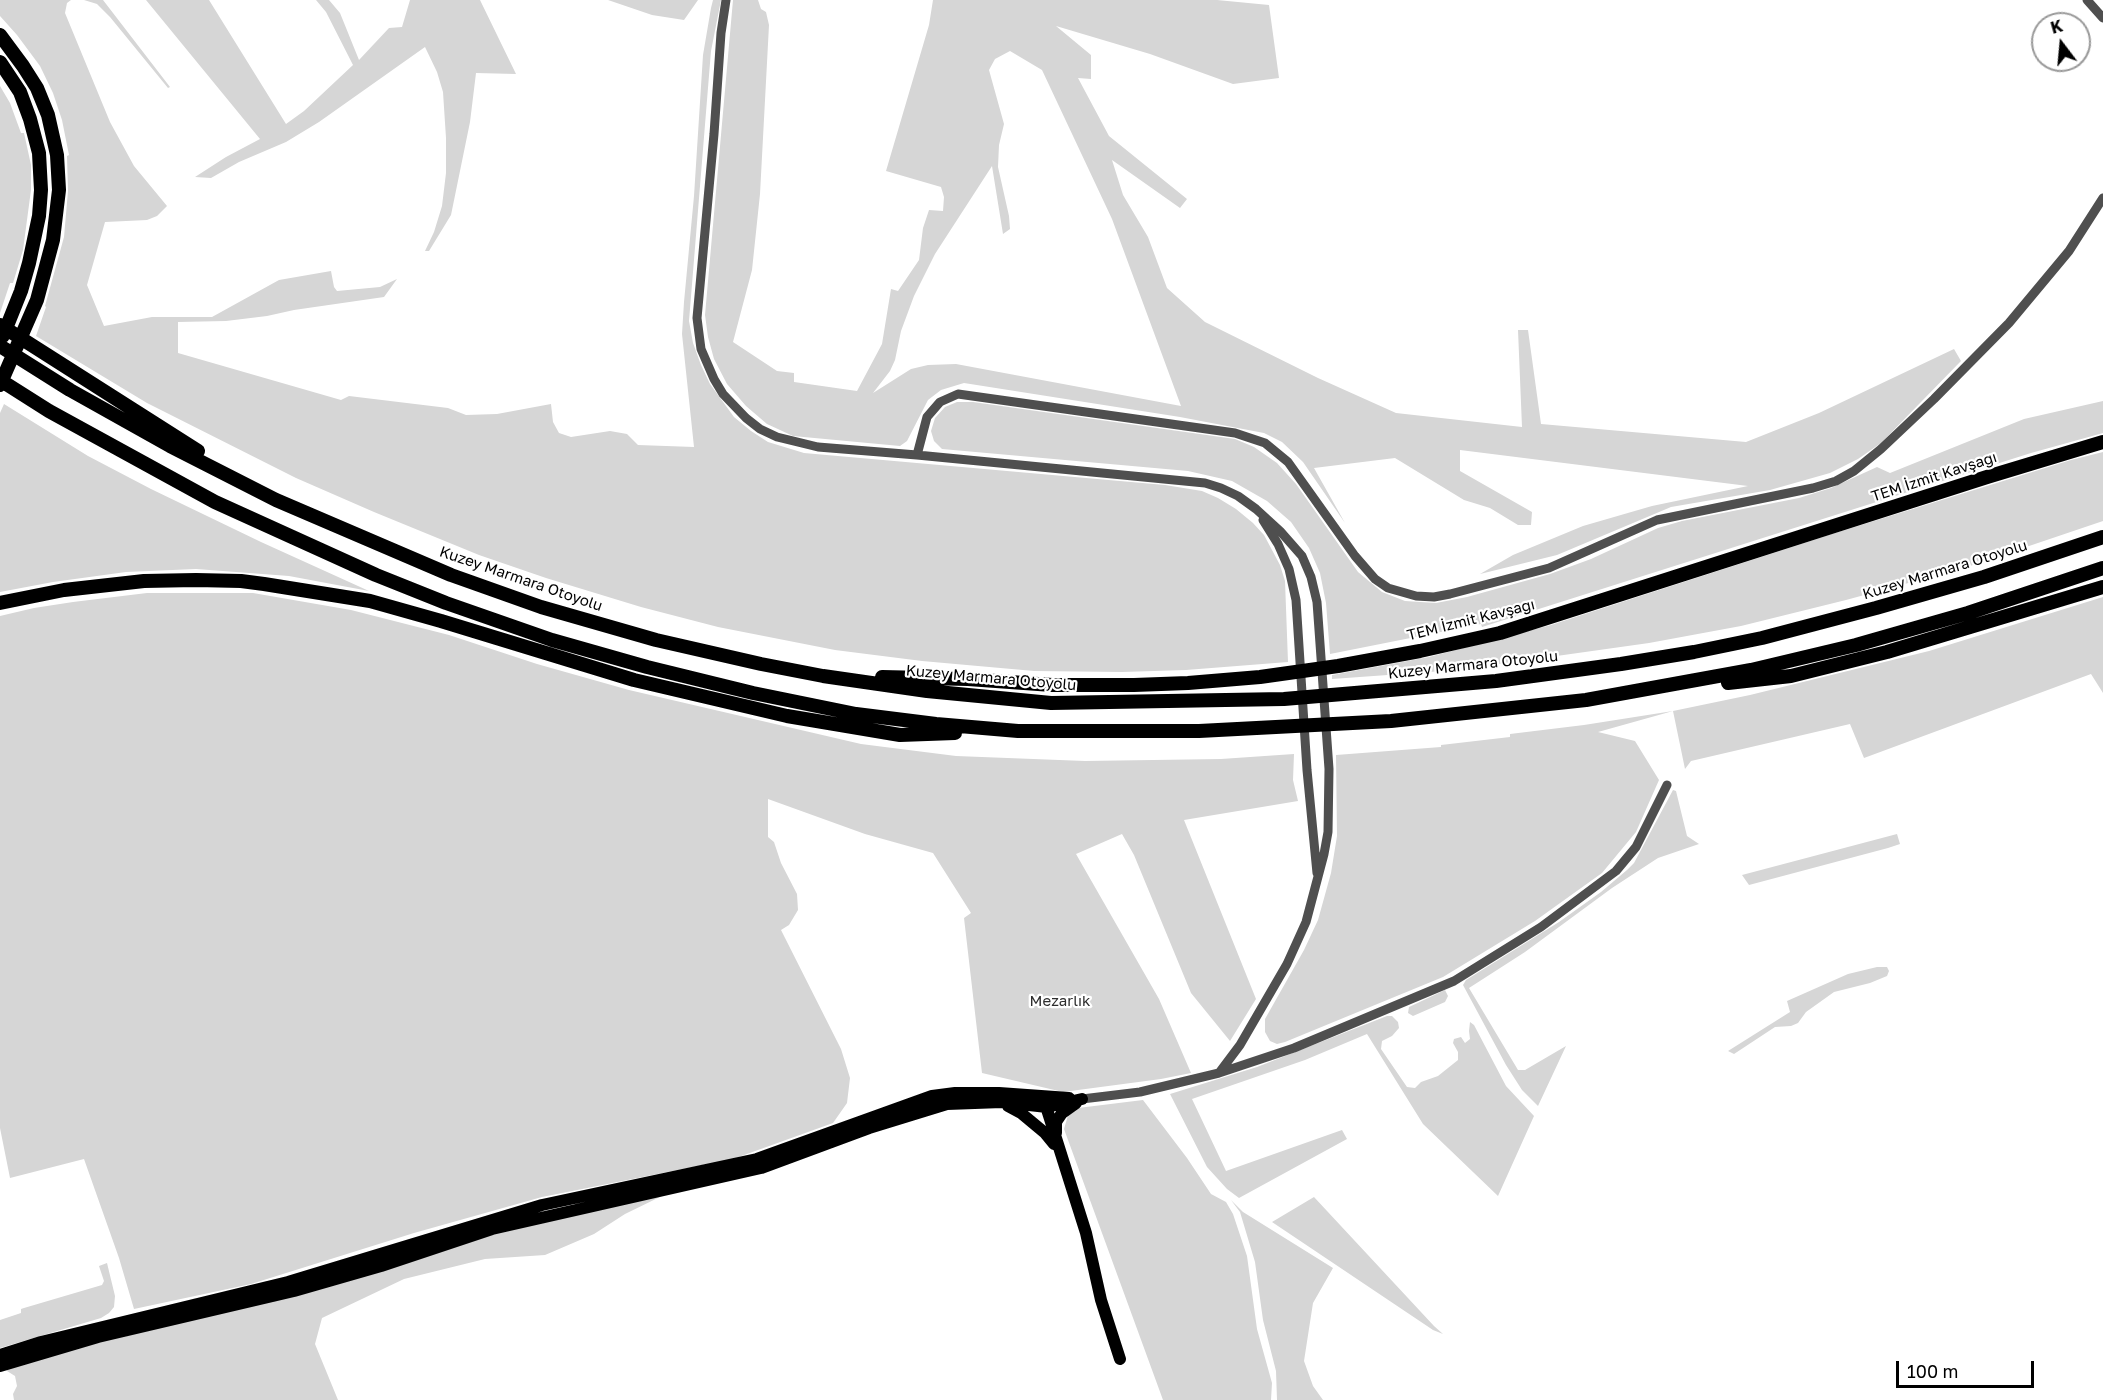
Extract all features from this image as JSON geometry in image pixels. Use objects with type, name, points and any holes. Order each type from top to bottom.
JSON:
[{"type":"highway","points":[[0,35],[37,88],[48,115],[57,154],[57,211],[53,240],[37,300],[0,386]]},
{"type":"highway","points":[[0,62],[20,92],[34,134],[40,170],[39,216],[29,263],[21,291],[0,344]]},
{"type":"highway","points":[[0,325],[276,500]]},
{"type":"highway","name":"Kuzey Marmara Otoyolu","points":[[0,344],[70,390],[170,446],[276,500],[451,575],[541,607],[656,640],[823,676],[927,691],[1051,703],[1284,699],[1496,681],[1694,652],[1762,638],[1984,578],[2103,537]]},
{"type":"highway","points":[[0,380],[49,411],[214,502],[375,575],[446,603],[552,640],[646,667],[753,693],[856,714],[936,724],[1018,730]]},
{"type":"highway","name":"TEM İzmit Kavşağı","points":[[823,676],[968,679],[1052,685],[1134,685],[1260,677],[1338,666],[1456,644],[1500,633],[2103,442]]},
{"type":"highway","points":[[1586,700],[1751,670],[1856,645],[1968,614],[2103,568]]},
{"type":"highway","points":[[0,603],[103,585],[196,580],[241,581],[370,601],[634,680],[787,716],[900,735],[1018,730],[1199,731],[1391,722],[1791,676],[1887,652],[2103,587]]},
{"type":"main road","points":[[0,1355],[40,1342],[288,1282],[542,1206],[757,1159],[932,1096],[955,1093],[1045,1102]]},
{"type":"main road","points":[[0,1366],[98,1337],[294,1291],[381,1266],[492,1229],[761,1168],[869,1128],[947,1104],[1082,1099]]},
{"type":"main road","points":[[1059,1151],[1056,1122],[1062,1113],[1082,1099]]},
{"type":"main road","points":[[1002,1102],[1021,1113],[1045,1132],[1059,1151]]},
{"type":"main road","points":[[1045,1102],[1086,1233],[1101,1300],[1120,1359]]},
{"type":"street","points":[[726,0],[721,33],[714,134],[697,303],[698,334],[707,365],[723,394],[735,407],[760,429],[777,437],[818,447],[1205,483],[1238,496],[1256,508],[1302,556],[1317,602],[1329,769],[1328,832],[1306,922],[1287,964],[1240,1045],[1219,1073]]},
{"type":"street","points":[[2087,0],[2103,18]]},
{"type":"street","points":[[917,455],[927,417],[940,402],[958,393],[1235,433],[1264,443],[1288,462],[1355,556],[1375,579],[1388,588],[1416,596],[1434,597],[1450,594],[1558,565],[1657,520],[1813,488],[1854,471],[1930,403],[2009,323],[2069,251],[2103,198]]},
{"type":"street","points":[[1256,508],[1278,544],[1289,569],[1296,600],[1317,881]]},
{"type":"street","points":[[1082,1099],[1140,1092],[1219,1073],[1294,1048],[1454,981],[1541,927],[1583,897],[1624,863],[1636,847],[1667,785]]},
{"type":"green space","points":[[0,0],[71,0],[67,3],[65,13],[110,122],[134,166],[167,206],[157,216],[147,220],[105,222],[87,285],[104,326],[152,317],[212,317],[279,280],[331,271],[337,291],[380,287],[397,279],[384,297],[226,321],[178,322],[178,353],[341,400],[349,396],[448,408],[466,415],[497,414],[551,404],[553,422],[559,433],[571,437],[610,431],[627,434],[638,445],[694,447],[682,334],[703,55],[713,0],[721,0],[711,51],[689,321],[693,343],[701,365],[710,384],[734,417],[768,442],[804,453],[1165,485],[1202,491],[1218,498],[1253,523],[1264,535],[1280,565],[1285,581],[1288,662],[1186,670],[1034,671],[922,661],[835,650],[718,627],[641,607],[479,555],[296,478],[147,403],[36,336],[64,237],[68,191],[67,156],[69,155],[62,120],[53,93],[40,66],[0,16]]},
{"type":"green space","points":[[84,0],[103,0],[170,87],[168,88],[110,17],[97,4]]},
{"type":"green space","points":[[146,0],[209,0],[286,124],[304,111],[353,65],[326,12],[316,0],[329,0],[340,13],[359,60],[389,28],[402,27],[410,0],[480,0],[516,74],[476,73],[470,122],[451,215],[429,251],[425,251],[442,206],[446,173],[446,138],[443,92],[437,72],[425,47],[319,122],[286,142],[239,162],[211,178],[195,177],[260,139]]},
{"type":"green space","points":[[608,0],[698,0],[684,20],[652,15]]},
{"type":"green space","points":[[733,0],[758,0],[761,9],[766,12],[769,25],[760,194],[752,270],[733,342],[777,371],[794,373],[794,382],[857,391],[882,344],[891,289],[898,291],[919,260],[923,228],[929,210],[943,211],[944,197],[941,187],[886,171],[929,25],[933,0],[1217,0],[1269,5],[1279,78],[1233,84],[1150,54],[1056,26],[1091,55],[1091,79],[1078,78],[1109,136],[1187,199],[1180,208],[1112,160],[1123,195],[1148,237],[1167,288],[1205,322],[1318,378],[1396,413],[1522,427],[1518,330],[1528,330],[1541,424],[1746,442],[1819,413],[1954,349],[1961,361],[1881,443],[1858,459],[1830,473],[1770,490],[1671,507],[1557,555],[1480,574],[1513,555],[1583,526],[1652,506],[1748,486],[1460,450],[1460,471],[1532,512],[1531,525],[1518,525],[1490,508],[1464,500],[1395,458],[1314,468],[1345,523],[1303,462],[1282,442],[1264,433],[1180,417],[964,383],[941,390],[928,400],[907,441],[900,446],[793,436],[767,424],[746,406],[727,384],[714,359],[705,315]],"holes":[[[1010,51],[1042,70],[1112,219],[1181,406],[956,364],[928,365],[911,369],[873,393],[890,371],[895,360],[901,331],[914,296],[935,254],[992,166],[1003,234],[1010,229],[998,167],[999,145],[1004,124],[989,70],[995,59]]]},
{"type":"green space","points":[[0,86],[10,103],[21,133],[24,133],[31,165],[31,190],[23,250],[13,283],[10,283],[0,313]]},
{"type":"green space","points":[[2103,401],[2103,433],[2031,453],[1482,627],[1481,624],[1330,654],[1326,603],[1320,573],[1309,548],[1291,522],[1267,501],[1232,481],[1188,471],[942,449],[934,441],[931,431],[935,418],[945,407],[957,402],[973,402],[1235,439],[1254,447],[1277,463],[1296,484],[1358,572],[1382,592],[1405,601],[1436,603],[1467,597],[1550,574],[1591,559],[1658,528],[1682,521],[1799,498],[1831,488],[1877,467],[1890,473],[2024,419]]},
{"type":"green space","points":[[4,404],[88,456],[151,489],[369,591],[289,576],[196,569],[126,572],[0,592],[0,413]]},
{"type":"green space","points":[[2103,452],[2103,521],[1967,567],[1741,626],[1649,643],[1457,670],[1332,679],[1332,675],[1429,657],[1551,625],[1832,534]]},
{"type":"green space","name":"Mezarlık","points":[[147,593],[253,593],[351,610],[449,635],[537,664],[629,690],[861,744],[956,756],[1085,761],[1221,759],[1294,754],[1293,780],[1298,801],[1184,820],[1256,999],[1230,1041],[1191,993],[1134,855],[1122,834],[1076,854],[1159,999],[1191,1073],[1063,1092],[982,1073],[964,918],[971,913],[933,853],[865,834],[768,799],[768,837],[774,842],[781,863],[797,894],[798,910],[789,925],[781,930],[841,1049],[850,1078],[847,1103],[833,1123],[733,1159],[542,1197],[414,1233],[251,1284],[134,1309],[119,1258],[84,1159],[10,1178],[0,1128],[0,616],[34,608]]},
{"type":"green space","points":[[2103,597],[2103,693],[2091,674],[1864,758],[1850,724],[1691,761],[1685,769],[1673,711],[1750,695],[1929,651]]},
{"type":"green space","points":[[1673,711],[1598,732],[1635,741],[1659,780],[1636,832],[1602,873],[1535,921],[1443,977],[1285,1042],[1277,1044],[1270,1041],[1265,1032],[1265,1019],[1304,950],[1318,920],[1331,873],[1337,836],[1336,755],[1441,747],[1441,745],[1510,737],[1510,734]]},
{"type":"green space","points":[[1673,790],[1676,791],[1687,836],[1699,844],[1658,858],[1612,888],[1525,952],[1469,988],[1518,1070],[1525,1070],[1566,1046],[1538,1106],[1522,1090],[1506,1065],[1463,985],[1466,980],[1559,922],[1627,870],[1634,863]]},
{"type":"green space","points":[[1897,834],[1900,844],[1749,885],[1742,875]]},
{"type":"green space","points":[[1887,967],[1889,971],[1887,976],[1834,992],[1806,1012],[1798,1023],[1775,1027],[1734,1054],[1728,1051],[1790,1012],[1787,1001],[1848,974]]},
{"type":"green space","points":[[1445,990],[1448,996],[1445,1002],[1413,1016],[1408,1013],[1409,1007]]},
{"type":"green space","points":[[1392,1016],[1398,1022],[1399,1028],[1392,1036],[1382,1041],[1381,1049],[1407,1087],[1415,1088],[1421,1082],[1438,1076],[1458,1060],[1454,1039],[1461,1037],[1465,1043],[1470,1039],[1470,1022],[1474,1025],[1506,1086],[1534,1116],[1498,1196],[1423,1124],[1367,1034],[1305,1060],[1192,1099],[1226,1171],[1342,1130],[1347,1139],[1239,1198],[1227,1189],[1207,1167],[1170,1094],[1257,1067]]},
{"type":"green space","points":[[1143,1100],[1211,1194],[1226,1202],[1233,1214],[1247,1256],[1257,1329],[1272,1383],[1271,1400],[1163,1400],[1064,1129],[1069,1112],[1078,1108]]},
{"type":"green space","points":[[666,1194],[625,1214],[594,1234],[545,1255],[485,1259],[404,1279],[322,1318],[315,1344],[338,1400],[14,1400],[13,1394],[17,1386],[15,1376],[7,1371],[4,1365],[492,1229]]},
{"type":"green space","points":[[1314,1197],[1443,1334],[1433,1330],[1272,1222]]},
{"type":"green space","points":[[1231,1200],[1243,1212],[1333,1268],[1313,1303],[1304,1361],[1313,1386],[1323,1400],[1277,1400],[1276,1371],[1263,1320],[1255,1262],[1240,1212]]},
{"type":"green space","points":[[107,1263],[115,1296],[114,1307],[109,1313],[101,1318],[0,1348],[0,1320],[21,1313],[21,1309],[102,1285],[104,1281],[99,1266]]}]
